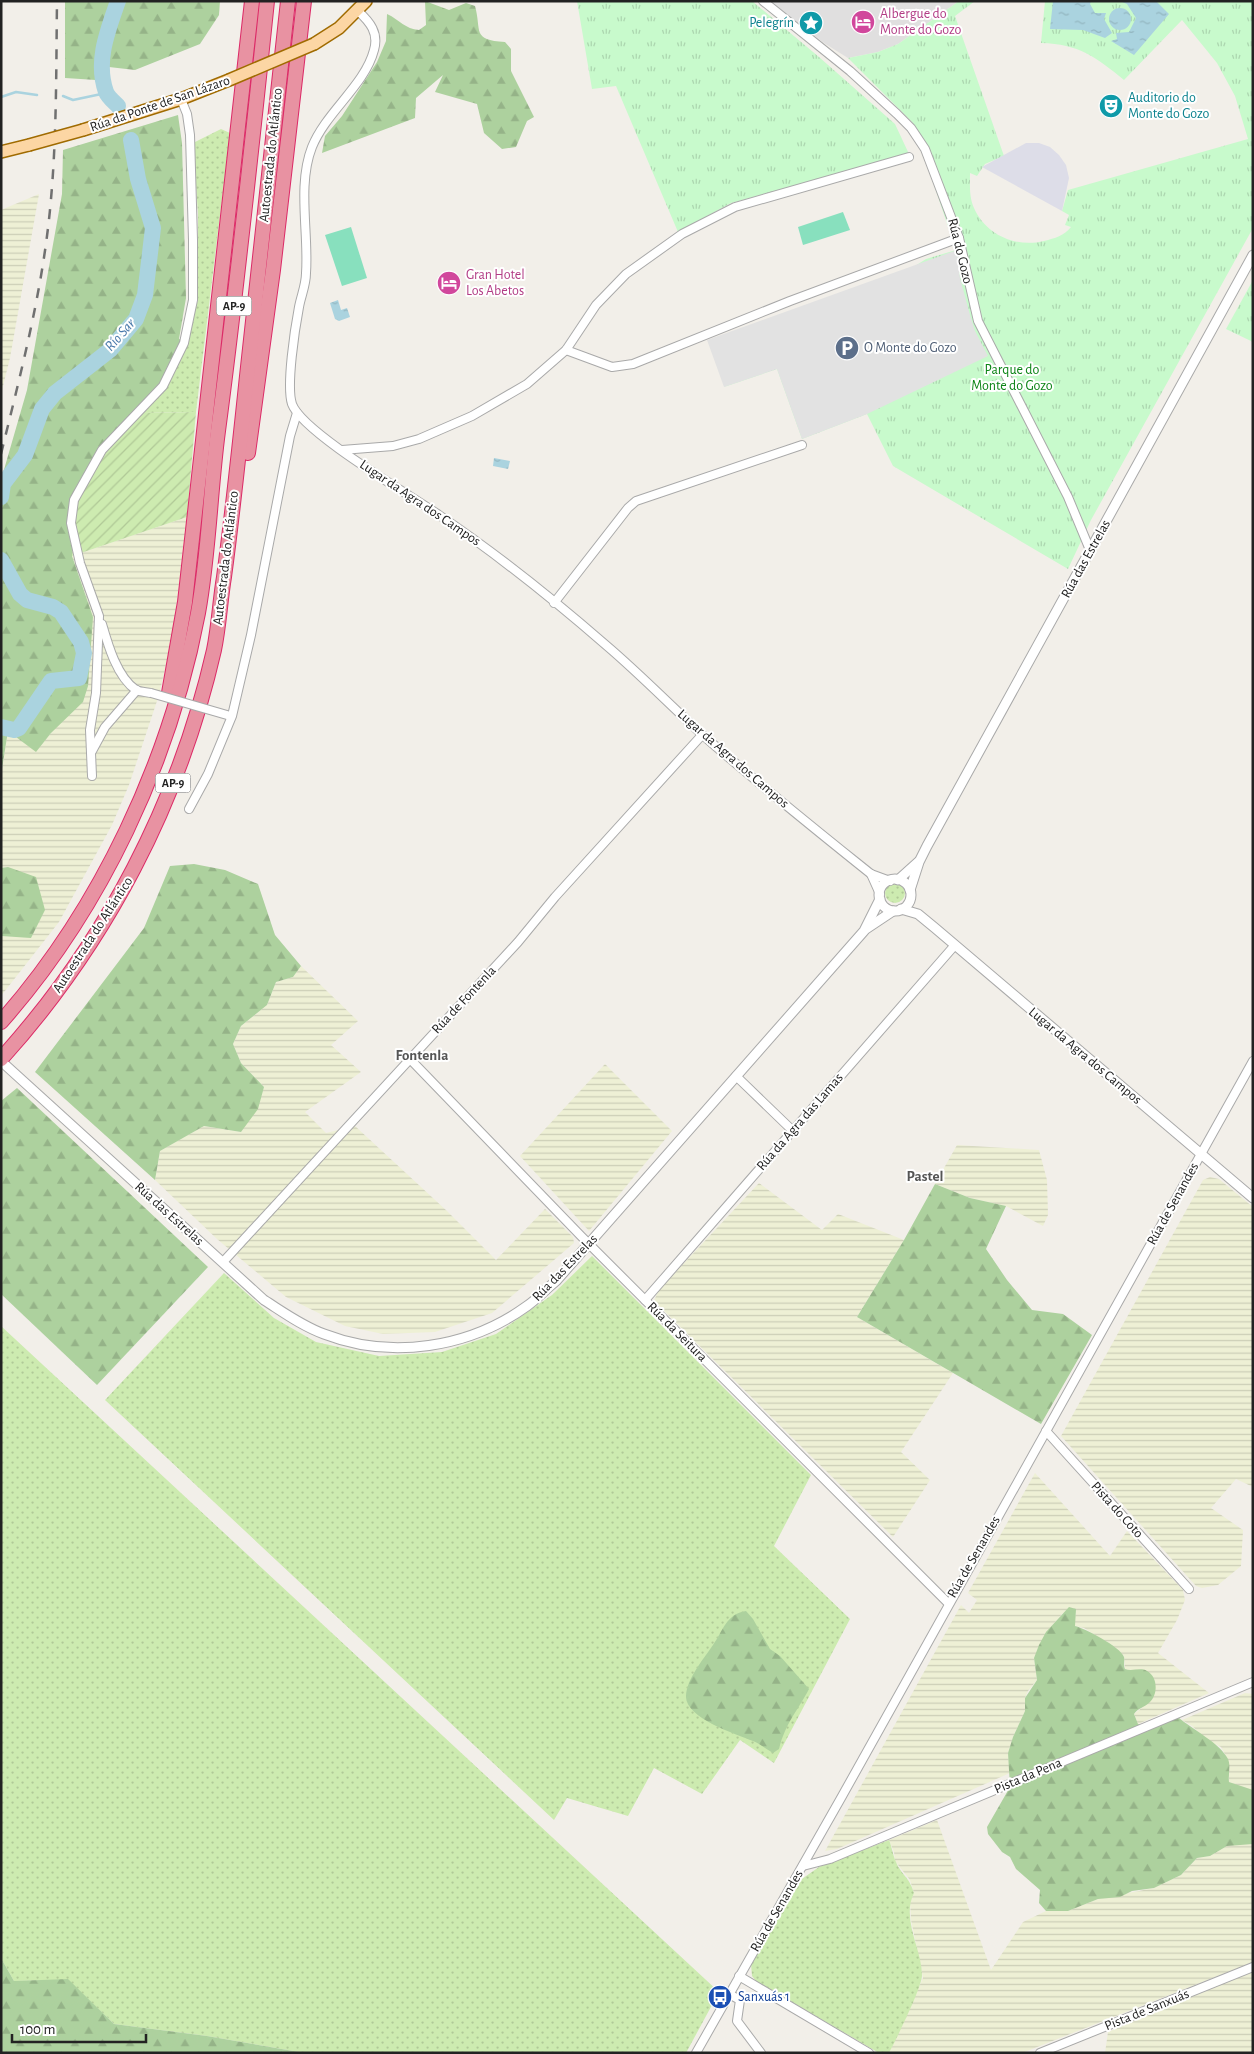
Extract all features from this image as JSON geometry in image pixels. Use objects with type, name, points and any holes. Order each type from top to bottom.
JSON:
[{"type":"highway","points":[[162,742],[160,725],[170,690],[185,602],[252,1]]},
{"type":"highway","name":"Autoestrada do Atlántico","points":[[3,1021],[45,967],[94,891],[128,826],[162,742],[192,642],[209,540],[215,455],[251,162],[267,1]]},
{"type":"highway","name":"Autoestrada do Atlántico","points":[[1,1060],[57,993],[120,897],[160,816],[187,747],[214,648],[234,498],[288,1]]},
{"type":"highway","points":[[234,498],[244,480],[274,260],[304,1]]},
{"type":"main road","name":"Rúa da Ponte de San Lázaro","points":[[1,152],[83,130],[181,99],[229,80],[314,44],[339,28],[366,1]]},
{"type":"street","name":"Rúa do Gozo","points":[[763,1],[850,71],[911,128],[925,149],[959,238],[978,321],[1068,497],[1090,550]]},
{"type":"street","points":[[189,809],[208,774],[230,716],[251,636],[290,436],[297,413],[292,404],[290,378],[299,307],[306,274],[304,221],[307,169],[313,144],[325,123],[359,79],[375,48],[372,24],[358,11]]},
{"type":"street","points":[[181,99],[187,114],[190,135],[193,240],[192,300],[184,343],[163,386],[102,450],[74,500],[71,523],[80,563],[117,664],[126,680],[137,690],[230,716]]},
{"type":"street","points":[[342,450],[393,446],[419,439],[456,424],[527,384],[566,350],[596,306],[626,274],[682,234],[735,208],[909,157]]},
{"type":"street","points":[[566,350],[612,367],[633,364],[790,301],[959,238]]},
{"type":"street","name":"Rúa das Estrelas","points":[[910,894],[918,862],[1253,256]]},
{"type":"street","name":"Lugar da Agra dos Campos","points":[[297,413],[308,425],[342,450],[470,536],[554,603],[606,645],[702,735],[870,874],[894,880]]},
{"type":"street","points":[[554,603],[628,508],[636,501],[802,445]]},
{"type":"street","points":[[92,776],[90,730],[96,693],[99,616]]},
{"type":"street","points":[[91,753],[105,727],[137,690]]},
{"type":"street","name":"Rúa de Fontenla","points":[[222,1262],[518,942],[555,897],[702,735]]},
{"type":"street","name":"Rúa das Estrelas","points":[[894,880],[918,862]]},
{"type":"street","name":"Lugar da Agra dos Campos","points":[[870,874],[880,896]]},
{"type":"street","points":[[894,880],[906,884],[910,894],[907,905],[897,910],[885,907],[880,896],[883,885],[894,880]]},
{"type":"street","name":"Lugar da Agra dos Campos","points":[[910,894],[918,914],[1253,1198]]},
{"type":"street","name":"Rúa das Estrelas","points":[[864,931],[880,896]]},
{"type":"street","name":"Lugar da Agra dos Campos","points":[[897,910],[918,914]]},
{"type":"street","name":"Rúa das Estrelas","points":[[1,1060],[264,1300],[314,1330],[344,1341],[371,1347],[404,1348],[435,1345],[488,1329],[528,1306],[556,1281],[864,931],[897,910]]},
{"type":"street","name":"Rúa da Agra das Lamas","points":[[645,1300],[955,946]]},
{"type":"street","name":"Rúa da Seitura","points":[[409,1058],[589,1244],[948,1603]]},
{"type":"street","name":"Rúa de Senandes","points":[[696,2053],[803,1866],[948,1603],[1046,1432],[1253,1061]]},
{"type":"street","points":[[736,1076],[793,1131]]},
{"type":"street","name":"Pista do Coto","points":[[1046,1432],[1189,1589]]},
{"type":"street","name":"Pista da Pena","points":[[803,1866],[830,1860],[1253,1682]]},
{"type":"street","name":"Pista de Sanxuás","points":[[1040,2053],[1253,1967]]},
{"type":"street","points":[[740,1976],[868,2053]]},
{"type":"street","points":[[729,1994],[740,2000],[737,2021],[761,2053]]},
{"type":"shaded area","name":"Albergue do Monte do Gozo","points":[[770,1],[959,1],[898,44],[878,52],[848,58],[824,43]]},
{"type":"shaded area","points":[[1026,143],[1039,143],[1050,147],[1066,165],[1069,178],[1062,211],[982,167]]},
{"type":"shaded area","name":"O Monte do Gozo","points":[[957,250],[960,278],[970,315],[975,331],[988,356],[867,414],[802,439],[777,369],[724,387],[707,340]]},
{"type":"green space","points":[[65,1],[111,1],[97,57],[96,80],[65,78]]},
{"type":"green space","points":[[125,1],[220,1],[219,15],[200,44],[135,70],[109,67],[107,46]]},
{"type":"green space","points":[[425,1],[449,10],[466,3],[475,6],[482,36],[494,41],[505,42],[511,49],[511,71],[534,117],[527,121],[516,147],[502,149],[484,133],[477,104],[435,92],[443,75],[416,98],[415,118],[322,153],[325,136],[342,116],[377,62],[386,41],[387,14],[406,26],[419,30],[426,25]]},
{"type":"green space","points":[[577,1],[752,1],[895,124],[909,154],[731,203],[678,232],[616,86],[592,89]]},
{"type":"green space","name":"Parque do Monte do Gozo","points":[[959,1],[975,1],[955,16],[1004,156],[985,164],[977,176],[970,173],[972,204],[986,226],[994,232],[1013,241],[1033,243],[1059,236],[1071,227],[1065,225],[1069,215],[1062,211],[1068,190],[1248,139],[1235,96],[1217,63],[1182,20],[1124,80],[1086,53],[1066,46],[1041,43],[1045,1],[1253,1],[1253,228],[1091,520],[1068,569],[893,466],[867,414],[802,439],[777,369],[724,387],[926,259],[956,250],[913,123],[848,58],[878,52],[898,44]]},
{"type":"green space","points":[[178,115],[182,143],[186,298],[179,339],[188,341],[166,390],[109,447],[77,502],[72,556],[93,617],[88,686],[83,702],[51,733],[36,752],[8,731],[1,775],[1,480],[27,390],[62,194],[63,150]]},
{"type":"green space","points":[[221,129],[230,133],[196,412],[143,413],[166,390],[188,341],[198,299],[198,214],[193,143]]},
{"type":"green space","points":[[39,194],[10,358],[1,394],[1,210]]},
{"type":"green space","points":[[843,212],[850,230],[803,245],[798,227]]},
{"type":"green space","points":[[351,227],[367,278],[342,286],[325,235]]},
{"type":"green space","points":[[1253,280],[1253,342],[1226,329]]},
{"type":"green space","points":[[196,412],[187,517],[72,556],[77,502],[109,447],[143,413]]},
{"type":"green space","points":[[187,517],[173,633],[159,695],[129,785],[112,825],[59,922],[1,996],[1,936],[31,937],[8,867],[1,868],[1,775],[8,731],[36,751],[51,733],[93,617],[72,556]]},
{"type":"green space","points":[[194,864],[225,870],[258,884],[275,935],[301,966],[293,977],[276,982],[267,1005],[241,1026],[233,1044],[241,1063],[264,1087],[258,1109],[241,1132],[204,1126],[160,1151],[155,1180],[35,1072],[144,928],[170,866]]},
{"type":"green space","points":[[8,867],[36,877],[45,910],[31,938],[1,936],[1,868]]},
{"type":"green space","points":[[891,883],[899,883],[905,889],[905,897],[899,903],[891,903],[885,897],[885,889]]},
{"type":"green space","points":[[301,966],[358,1021],[331,1045],[361,1072],[305,1112],[326,1133],[355,1126],[447,1211],[496,1260],[545,1209],[573,1237],[574,1243],[492,1313],[435,1332],[383,1334],[345,1326],[286,1297],[217,1239],[155,1180],[160,1151],[204,1126],[241,1132],[264,1087],[241,1063],[233,1044],[241,1026],[267,1005],[276,982],[293,977]]},
{"type":"green space","points":[[605,1064],[672,1131],[589,1231],[520,1156]]},
{"type":"green space","points":[[17,1088],[208,1267],[97,1385],[1,1294],[1,1101]]},
{"type":"green space","points":[[957,1145],[1039,1150],[1047,1180],[1048,1215],[1043,1226],[1006,1206],[970,1198],[935,1184]]},
{"type":"green space","points":[[1210,1177],[1219,1179],[1253,1207],[1253,1487],[1236,1479],[1211,1508],[1243,1530],[1241,1566],[1218,1585],[1202,1588],[1196,1586],[1061,1436],[1203,1180]]},
{"type":"green space","points":[[759,1183],[822,1230],[838,1214],[904,1240],[857,1317],[953,1373],[901,1452],[930,1480],[893,1537],[654,1301],[658,1291]]},
{"type":"green space","points":[[935,1184],[970,1198],[1006,1206],[986,1249],[1007,1280],[1032,1310],[1063,1314],[1092,1335],[1041,1424],[857,1317],[904,1240]]},
{"type":"green space","points":[[592,1256],[811,1475],[774,1546],[850,1619],[774,1763],[740,1740],[702,1794],[654,1768],[628,1816],[567,1798],[554,1820],[105,1400],[224,1273],[274,1318],[316,1342],[379,1356],[442,1352],[496,1334],[552,1295]]},
{"type":"green space","points":[[1,1326],[719,1992],[686,2053],[305,2053],[207,2036],[114,2024],[68,1980],[14,1981],[1,1958]]},
{"type":"green space","points":[[1035,1473],[1110,1556],[1127,1531],[1183,1590],[1185,1600],[1177,1620],[1158,1653],[1209,1693],[1138,1724],[1134,1714],[1143,1707],[1136,1670],[1131,1672],[1125,1669],[1124,1656],[1084,1628],[1075,1626],[1076,1613],[1063,1613],[1050,1628],[1034,1658],[1037,1680],[1025,1698],[1025,1711],[1008,1753],[1010,1773],[837,1849],[825,1851],[961,1605],[969,1613],[977,1600],[968,1593]]},
{"type":"green space","points":[[1069,1607],[1076,1609],[1075,1626],[1094,1634],[1116,1648],[1124,1657],[1125,1669],[1144,1670],[1153,1677],[1156,1686],[1153,1699],[1134,1714],[1138,1724],[1142,1725],[1178,1717],[1213,1742],[1224,1753],[1229,1762],[1229,1782],[1253,1790],[1253,1844],[1227,1846],[1210,1856],[1197,1858],[1181,1875],[1154,1888],[1132,1891],[1120,1897],[1098,1899],[1068,1911],[1046,1911],[1039,1903],[1040,1890],[1016,1869],[1010,1857],[1002,1852],[988,1834],[987,1827],[1010,1787],[1008,1753],[1025,1711],[1025,1698],[1037,1680],[1034,1658],[1046,1632]]},
{"type":"green space","points":[[746,1611],[753,1619],[770,1649],[780,1656],[809,1689],[788,1724],[779,1749],[773,1753],[756,1742],[702,1718],[688,1704],[686,1696],[692,1676],[729,1619]]},
{"type":"green space","points":[[1245,1693],[1253,1694],[1253,1790],[1250,1791],[1229,1782],[1228,1760],[1221,1747],[1207,1740],[1192,1726],[1182,1720]]},
{"type":"green space","points":[[937,1820],[991,1970],[1023,1922],[1046,1911],[1068,1911],[1098,1899],[1154,1888],[1181,1875],[1197,1858],[1210,1856],[1227,1846],[1248,1843],[1253,1844],[1253,1962],[1022,2053],[889,2053],[923,1978],[911,1920],[910,1901],[914,1893],[910,1880],[895,1861],[894,1852],[889,1840]]},
{"type":"green space","points":[[889,1840],[896,1862],[910,1883],[914,1893],[910,1913],[911,1924],[922,1975],[914,2001],[889,2053],[879,2053],[756,1981],[752,1976],[751,1964],[799,1881],[819,1867]]},
{"type":"green space","points":[[1,1958],[14,1981],[68,1979],[114,2024],[207,2036],[305,2053],[1,2053]]},
{"type":"green space","points":[[1253,1971],[1253,2053],[1105,2053],[1108,2032]]},
{"type":"water","points":[[1053,1],[1091,1],[1090,4],[1095,13],[1106,13],[1104,19],[1112,33],[1105,38],[1083,30],[1050,29]]},
{"type":"water","points":[[1120,1],[1156,1],[1169,14],[1134,55],[1111,41],[1117,39],[1116,33],[1129,32],[1136,18],[1127,4]]},
{"type":"water","points":[[1120,8],[1128,11],[1131,19],[1128,27],[1120,30],[1112,27],[1109,19],[1112,11]]},
{"type":"water","points":[[338,300],[341,310],[347,308],[350,317],[339,321],[335,319],[330,303]]},
{"type":"water","points":[[494,458],[510,461],[508,469],[493,466]]},
{"type":"waterway","name":"Río Sar","points":[[118,1],[110,23],[102,57],[103,80],[106,92],[118,106]]},
{"type":"waterway","points":[[1,97],[16,92],[37,95]]},
{"type":"waterway","points":[[63,96],[73,100],[106,93]]},
{"type":"waterway","name":"Río Sar","points":[[1,497],[3,484],[25,455],[42,409],[55,393],[110,350],[136,319],[145,295],[153,228],[138,179],[131,140]]},
{"type":"waterway","name":"Río Sar","points":[[1,560],[20,594],[27,600],[53,607],[61,612],[81,642],[84,653],[79,678],[51,681],[19,728],[14,730],[1,727]]},
{"type":"railway","points":[[1,454],[34,313],[48,228],[55,143],[57,1]]},
{"type":"place","name":"Albergue do Monte do Gozo","points":[[863,22]]},
{"type":"place","name":"Pelegrín","points":[[811,23]]},
{"type":"place","name":"Auditorio do Monte do Gozo","points":[[1111,106]]},
{"type":"place","name":"Gran Hotel Los Abetos","points":[[449,283]]},
{"type":"place","name":"O Monte do Gozo","points":[[847,348]]},
{"type":"place","name":"Sanxuás 1","points":[[720,1997]]},
{"type":"district","name":"Fontenla","points":[[422,1055]]},
{"type":"district","name":"Pastel","points":[[925,1176]]}]
